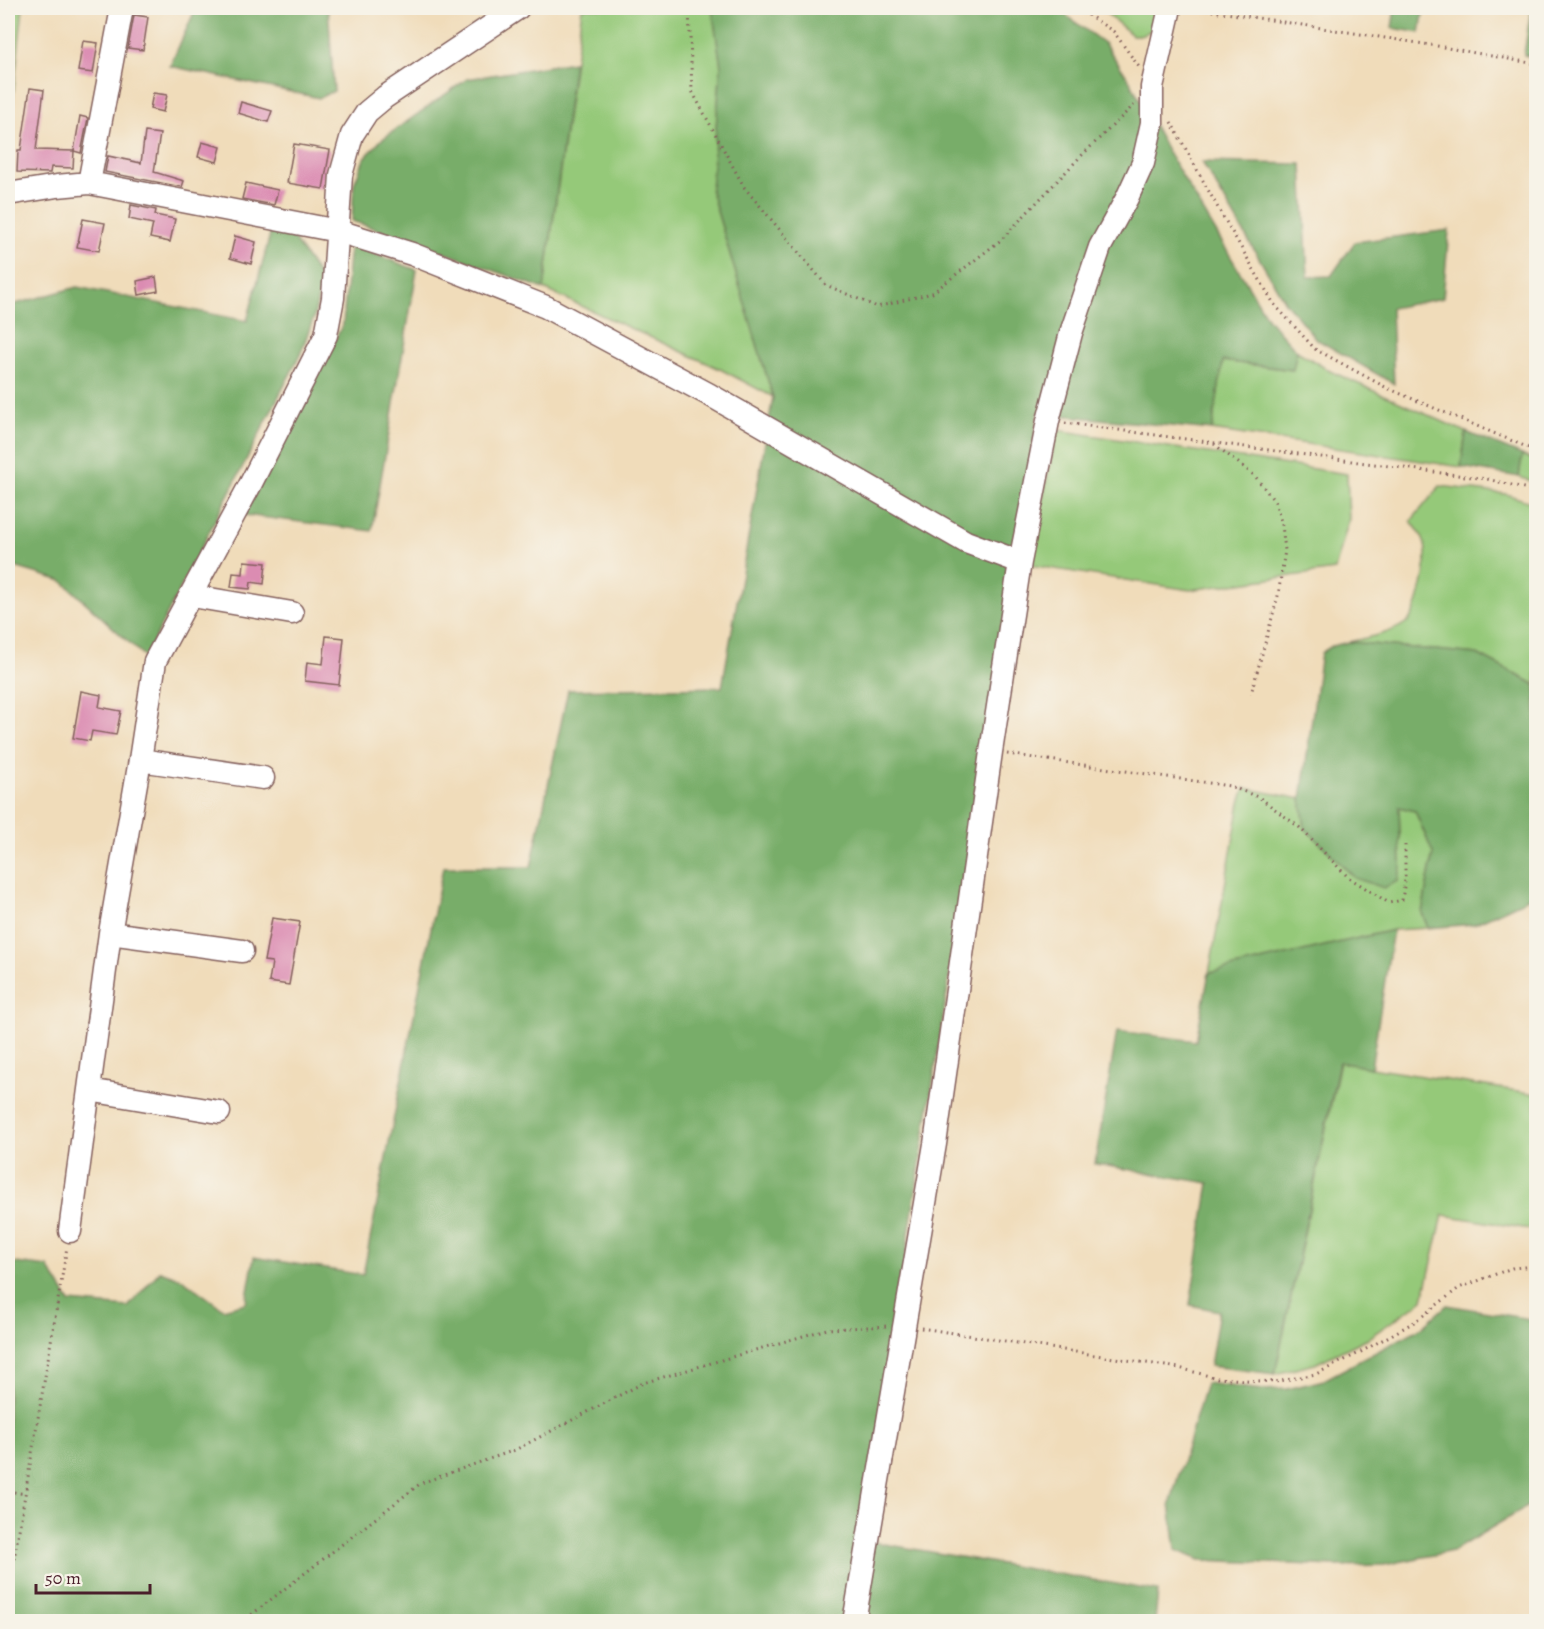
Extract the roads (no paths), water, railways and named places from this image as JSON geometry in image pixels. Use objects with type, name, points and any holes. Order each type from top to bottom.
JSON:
[{"type":"street","points":[[89,183],[122,8]]},
{"type":"street","points":[[70,1231],[110,933],[155,661],[254,477],[326,335],[333,298],[341,175],[352,135],[367,112],[385,97],[518,8]]},
{"type":"street","points":[[854,1622],[935,1144],[1020,562],[1048,421],[1071,333],[1100,246],[1127,198],[1143,163],[1152,123],[1152,87],[1170,8]]},
{"type":"street","points":[[8,195],[89,183],[338,231],[412,254],[546,307],[710,395],[966,542],[1020,562]]},
{"type":"street","points":[[190,594],[292,613]]},
{"type":"street","points":[[140,760],[263,778]]},
{"type":"street","points":[[110,933],[242,951]]},
{"type":"street","points":[[89,1090],[219,1112]]}]
